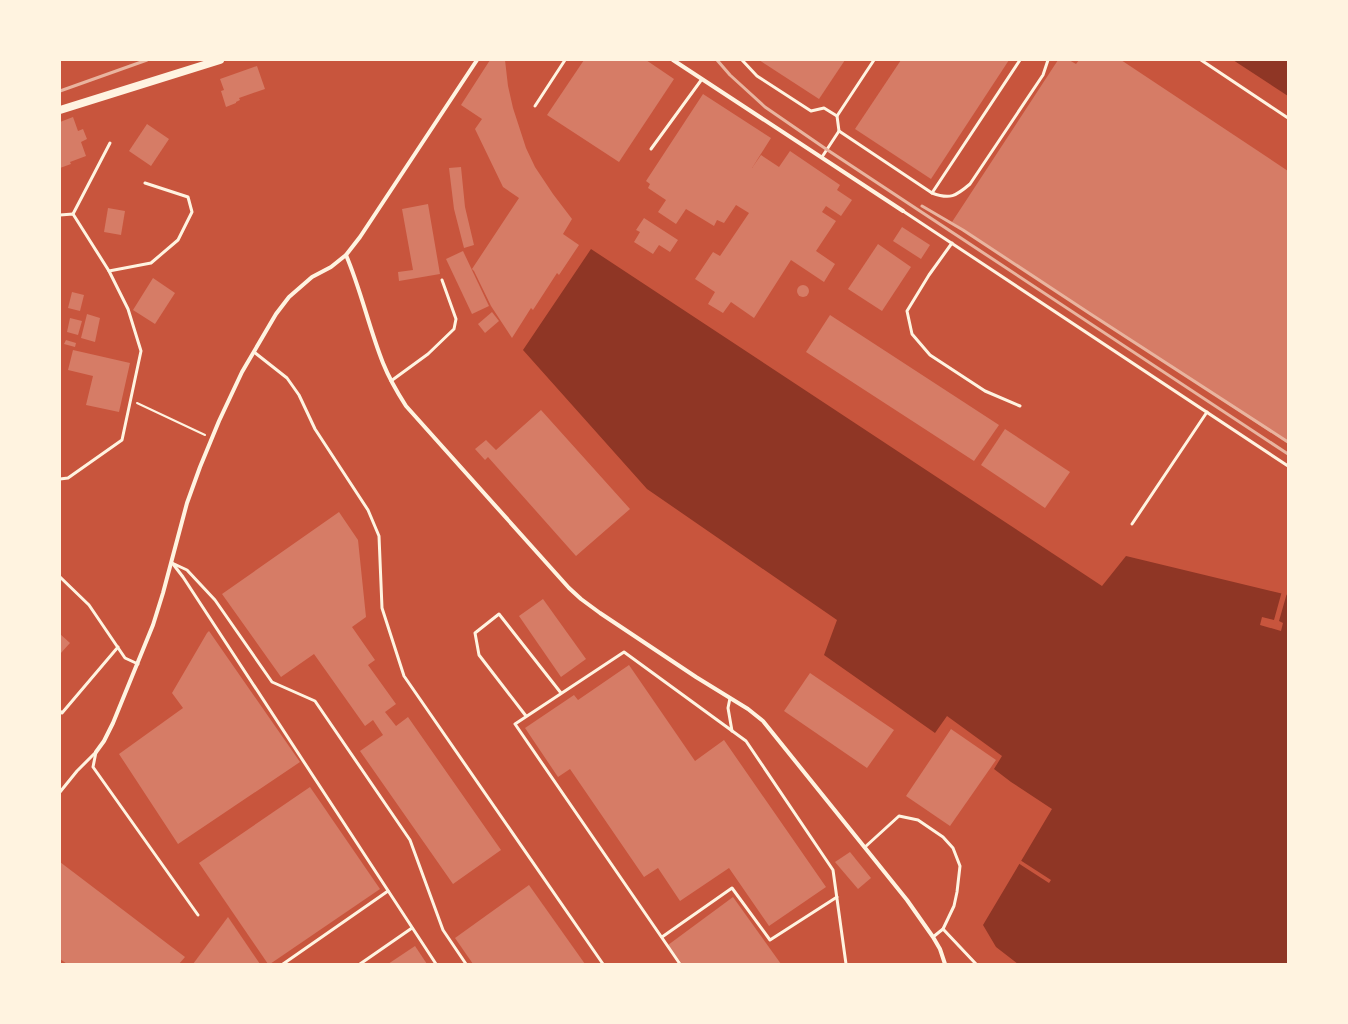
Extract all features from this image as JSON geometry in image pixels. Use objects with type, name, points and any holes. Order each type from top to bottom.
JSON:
[{"type":"main road","points":[[60,110],[220,60]]},
{"type":"street","points":[[96,752],[104,741],[113,723],[153,625],[172,563],[187,503],[212,438],[242,372],[276,314],[289,297],[312,277],[331,267],[346,255],[360,238],[477,60]]},
{"type":"street","points":[[673,60],[904,211]]},
{"type":"street","points":[[346,255],[356,277],[383,363],[391,381],[406,406],[581,599],[600,613],[748,709],[763,721],[865,847],[933,937],[940,949],[945,964]]},
{"type":"lane","points":[[535,106],[565,60]]},
{"type":"lane","points":[[742,60],[757,76],[811,111],[824,108],[837,116]]},
{"type":"lane","points":[[822,157],[839,131],[837,116],[874,60]]},
{"type":"lane","points":[[932,193],[1020,60]]},
{"type":"lane","points":[[839,131],[932,193],[944,197],[959,193],[970,184],[1043,75],[1048,60]]},
{"type":"lane","points":[[1201,60],[1288,118]]},
{"type":"lane","points":[[651,149],[702,79]]},
{"type":"lane","points":[[73,214],[110,143]]},
{"type":"lane","points":[[109,271],[151,263],[178,240],[192,212],[188,197],[145,183]]},
{"type":"lane","points":[[904,211],[1288,466]]},
{"type":"lane","points":[[60,215],[73,214]]},
{"type":"lane","points":[[60,479],[68,478],[122,440],[141,351],[128,309],[109,271],[73,214]]},
{"type":"lane","points":[[952,243],[929,275],[907,311],[912,334],[930,355],[985,392],[1020,406]]},
{"type":"lane","points":[[391,381],[428,354],[454,329],[456,319],[442,280]]},
{"type":"lane","points":[[254,352],[287,378],[299,396],[315,430],[368,510],[379,536],[382,608],[404,676],[603,964]]},
{"type":"lane","points":[[1132,524],[1207,412]]},
{"type":"lane","points":[[172,563],[183,577],[436,964]]},
{"type":"lane","points":[[172,563],[187,570],[215,600],[272,682],[315,701],[410,840],[443,930],[466,964]]},
{"type":"lane","points":[[60,577],[89,604],[126,658],[138,664]]},
{"type":"lane","points":[[526,716],[479,655],[475,633],[499,614],[562,693]]},
{"type":"lane","points":[[60,711],[62,713],[118,647]]},
{"type":"lane","points":[[680,964],[515,724],[624,652],[746,741],[833,870],[846,964]]},
{"type":"lane","points":[[730,698],[728,708],[732,731]]},
{"type":"lane","points":[[60,792],[77,771],[96,752]]},
{"type":"lane","points":[[96,752],[93,767],[198,915]]},
{"type":"lane","points":[[865,847],[899,816],[918,820],[943,837],[953,848],[960,866],[954,906],[943,929],[933,937]]},
{"type":"lane","points":[[662,937],[732,888],[770,940],[837,897]]},
{"type":"lane","points":[[283,964],[388,891]]},
{"type":"lane","points":[[360,964],[412,928]]},
{"type":"lane","points":[[943,929],[976,964]]},
{"type":"path","points":[[131,400],[212,438]]},
{"type":"shaded area","points":[[1233,60],[1288,60],[1288,96]]},
{"type":"shaded area","points":[[591,249],[1102,586],[1126,556],[1288,595],[1288,964],[1018,964],[996,947],[983,925],[1052,809],[994,769],[1002,756],[947,716],[935,733],[824,655],[837,620],[647,489],[523,350]]},
{"type":"pier","points":[[1282,591],[1287,593],[1279,621],[1283,623],[1281,631],[1260,625],[1262,617],[1274,620]]},
{"type":"pier","points":[[1020,860],[1051,880],[1049,883],[1018,863]]},
{"type":"building","points":[[490,60],[505,60],[508,86],[513,108],[526,148],[535,167],[572,219],[563,234],[579,245],[559,275],[557,273],[533,310],[531,308],[512,338],[491,306],[472,269],[519,198],[503,187],[475,129],[482,119],[461,105]]},
{"type":"building","points":[[584,60],[646,60],[674,79],[619,162],[547,115]]},
{"type":"building","points":[[759,60],[845,60],[819,99]]},
{"type":"building","points":[[901,60],[1009,60],[931,179],[855,129]]},
{"type":"building","points":[[1058,60],[1069,60],[1076,64],[1079,60],[1121,60],[1288,171],[1288,444],[952,222]]},
{"type":"building","points":[[257,66],[265,89],[239,98],[240,100],[236,103],[226,107],[221,91],[224,90],[220,79]]},
{"type":"building","points":[[703,94],[771,138],[752,168],[761,155],[779,167],[790,151],[840,185],[837,190],[852,200],[841,216],[826,206],[822,212],[836,221],[816,251],[835,264],[824,282],[791,260],[754,318],[731,302],[723,313],[708,304],[715,292],[695,279],[713,252],[720,256],[749,213],[736,205],[724,223],[717,220],[714,226],[686,209],[676,224],[658,212],[666,200],[648,188],[650,184],[646,181]]},
{"type":"building","points":[[73,117],[78,131],[83,129],[87,139],[81,142],[86,156],[70,162],[71,164],[60,168],[60,122]]},
{"type":"building","points":[[147,124],[169,139],[151,166],[129,151]]},
{"type":"building","points":[[461,167],[465,207],[474,245],[464,248],[454,209],[449,168]]},
{"type":"building","points":[[428,204],[440,274],[399,281],[398,272],[413,270],[402,209]]},
{"type":"building","points":[[108,208],[125,211],[121,235],[104,232]]},
{"type":"building","points":[[644,218],[678,240],[670,252],[659,245],[653,254],[634,242],[640,232],[636,230]]},
{"type":"building","points":[[902,227],[930,245],[921,259],[893,241]]},
{"type":"building","points":[[878,244],[911,267],[882,311],[848,289]]},
{"type":"building","points":[[463,251],[489,306],[472,314],[446,259]]},
{"type":"building","points":[[153,278],[175,293],[155,324],[133,310]]},
{"type":"building","points":[[801,285],[805,285],[809,291],[805,297],[801,297],[797,293],[797,289]]},
{"type":"building","points":[[72,292],[84,295],[80,311],[68,308]]},
{"type":"building","points":[[492,312],[499,321],[485,333],[478,324]]},
{"type":"building","points":[[87,314],[100,318],[95,342],[81,338]]},
{"type":"building","points":[[830,315],[999,425],[974,461],[806,352]]},
{"type":"building","points":[[70,318],[82,321],[78,335],[67,332]]},
{"type":"building","points":[[66,340],[76,343],[75,347],[64,344]]},
{"type":"building","points":[[73,350],[130,363],[119,412],[86,405],[93,376],[68,370]]},
{"type":"building","points":[[541,410],[630,509],[576,556],[488,457],[485,460],[475,449],[486,440],[496,450]]},
{"type":"building","points":[[1005,429],[1070,472],[1045,508],[981,465]]},
{"type":"building","points":[[339,512],[358,540],[366,617],[352,627],[375,660],[368,665],[396,704],[385,712],[396,726],[408,717],[501,850],[453,884],[360,751],[383,735],[373,720],[365,726],[314,654],[281,677],[222,594]]},
{"type":"building","points":[[543,599],[586,659],[561,677],[519,616]]},
{"type":"building","points":[[209,631],[300,762],[178,844],[119,754],[183,708],[172,693]]},
{"type":"building","points":[[60,634],[70,643],[60,654]]},
{"type":"building","points":[[629,665],[695,761],[724,740],[826,887],[769,926],[729,868],[680,901],[658,868],[644,877],[570,769],[558,777],[525,728],[574,695],[578,700]]},
{"type":"building","points":[[810,673],[894,730],[867,768],[784,711]]},
{"type":"building","points":[[951,729],[996,760],[950,826],[906,796]]},
{"type":"building","points":[[310,787],[380,889],[268,964],[199,863]]},
{"type":"building","points":[[850,852],[871,878],[858,889],[835,862]]},
{"type":"building","points":[[60,862],[185,957],[179,964],[67,964],[60,959]]},
{"type":"building","points":[[529,885],[585,964],[473,964],[455,938]]},
{"type":"building","points":[[733,897],[781,964],[682,964],[668,945]]},
{"type":"building","points":[[228,917],[260,964],[193,964]]},
{"type":"building","points":[[415,946],[427,964],[388,964]]},
{"type":"railway","points":[[60,91],[147,60]]},
{"type":"railway","points":[[717,60],[730,75],[765,107],[826,149],[1288,454]]},
{"type":"railway","points":[[922,206],[963,230],[1288,442]]}]
